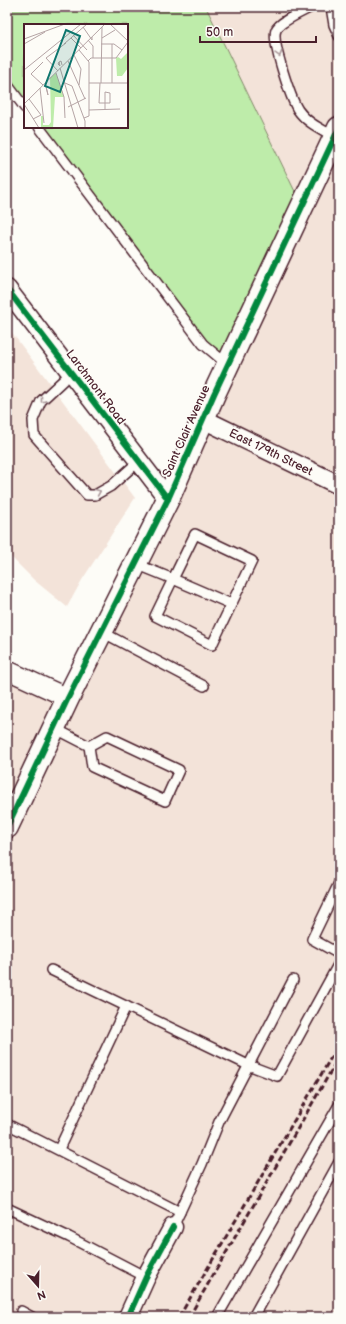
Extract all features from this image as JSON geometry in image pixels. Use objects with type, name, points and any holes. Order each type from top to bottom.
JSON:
[{"type":"street","name":"Saint Clair Avenue","points":[[7,827],[68,698],[168,499],[203,419],[337,132]]},
{"type":"street","name":"Larchmont Road","points":[[7,289],[168,499]]},
{"type":"street","name":"East 179th Street","points":[[203,419],[339,485]]},
{"type":"street","points":[[7,670],[68,698]]},
{"type":"street","points":[[128,1317],[146,1277],[177,1220]]},
{"type":"lane","points":[[311,7],[279,25],[275,32],[276,42],[290,94],[298,110],[309,122],[337,132]]},
{"type":"lane","points":[[331,7],[334,25],[339,36]]},
{"type":"lane","points":[[7,84],[24,107]]},
{"type":"lane","points":[[40,128],[203,344],[228,365]]},
{"type":"lane","points":[[71,373],[41,401],[33,420],[34,434],[87,495],[96,495],[111,486],[139,461]]},
{"type":"lane","points":[[195,534],[252,561],[212,645],[155,616],[173,579],[195,534]]},
{"type":"lane","points":[[136,564],[231,604]]},
{"type":"lane","points":[[102,632],[204,686]]},
{"type":"lane","points":[[54,728],[89,746]]},
{"type":"lane","points":[[107,736],[179,770],[164,801],[92,767],[89,746],[107,736]]},
{"type":"lane","points":[[339,883],[312,939],[339,954]]},
{"type":"lane","points":[[51,970],[248,1065],[277,1076],[339,962]]},
{"type":"lane","points":[[7,1124],[59,1149],[177,1220],[219,1122],[293,980]]},
{"type":"lane","points":[[59,1149],[126,1006]]},
{"type":"lane","points":[[217,1317],[339,1105]]},
{"type":"lane","points":[[253,1317],[339,1162]]},
{"type":"lane","points":[[7,1208],[69,1237],[146,1277]]},
{"type":"lane","points":[[21,1312],[32,1317]]},
{"type":"shaded area","points":[[206,7],[339,7],[339,1317],[7,1317],[7,670],[68,698],[302,206]]},
{"type":"shaded area","points":[[7,326],[135,498],[82,580],[67,607],[34,580],[7,553]]},
{"type":"green space","points":[[7,7],[206,7],[302,206],[228,365],[203,344],[40,128],[128,128],[128,24],[24,24],[24,107],[7,84]]},
{"type":"railway","points":[[179,1317],[339,1044]]},
{"type":"railway","points":[[189,1317],[339,1057]]},
{"type":"cycle path","points":[[7,827],[68,698],[168,499],[214,394],[339,128]]},
{"type":"cycle path","points":[[7,289],[168,499]]},
{"type":"cycle path","points":[[128,1317],[146,1277],[173,1227]]}]
